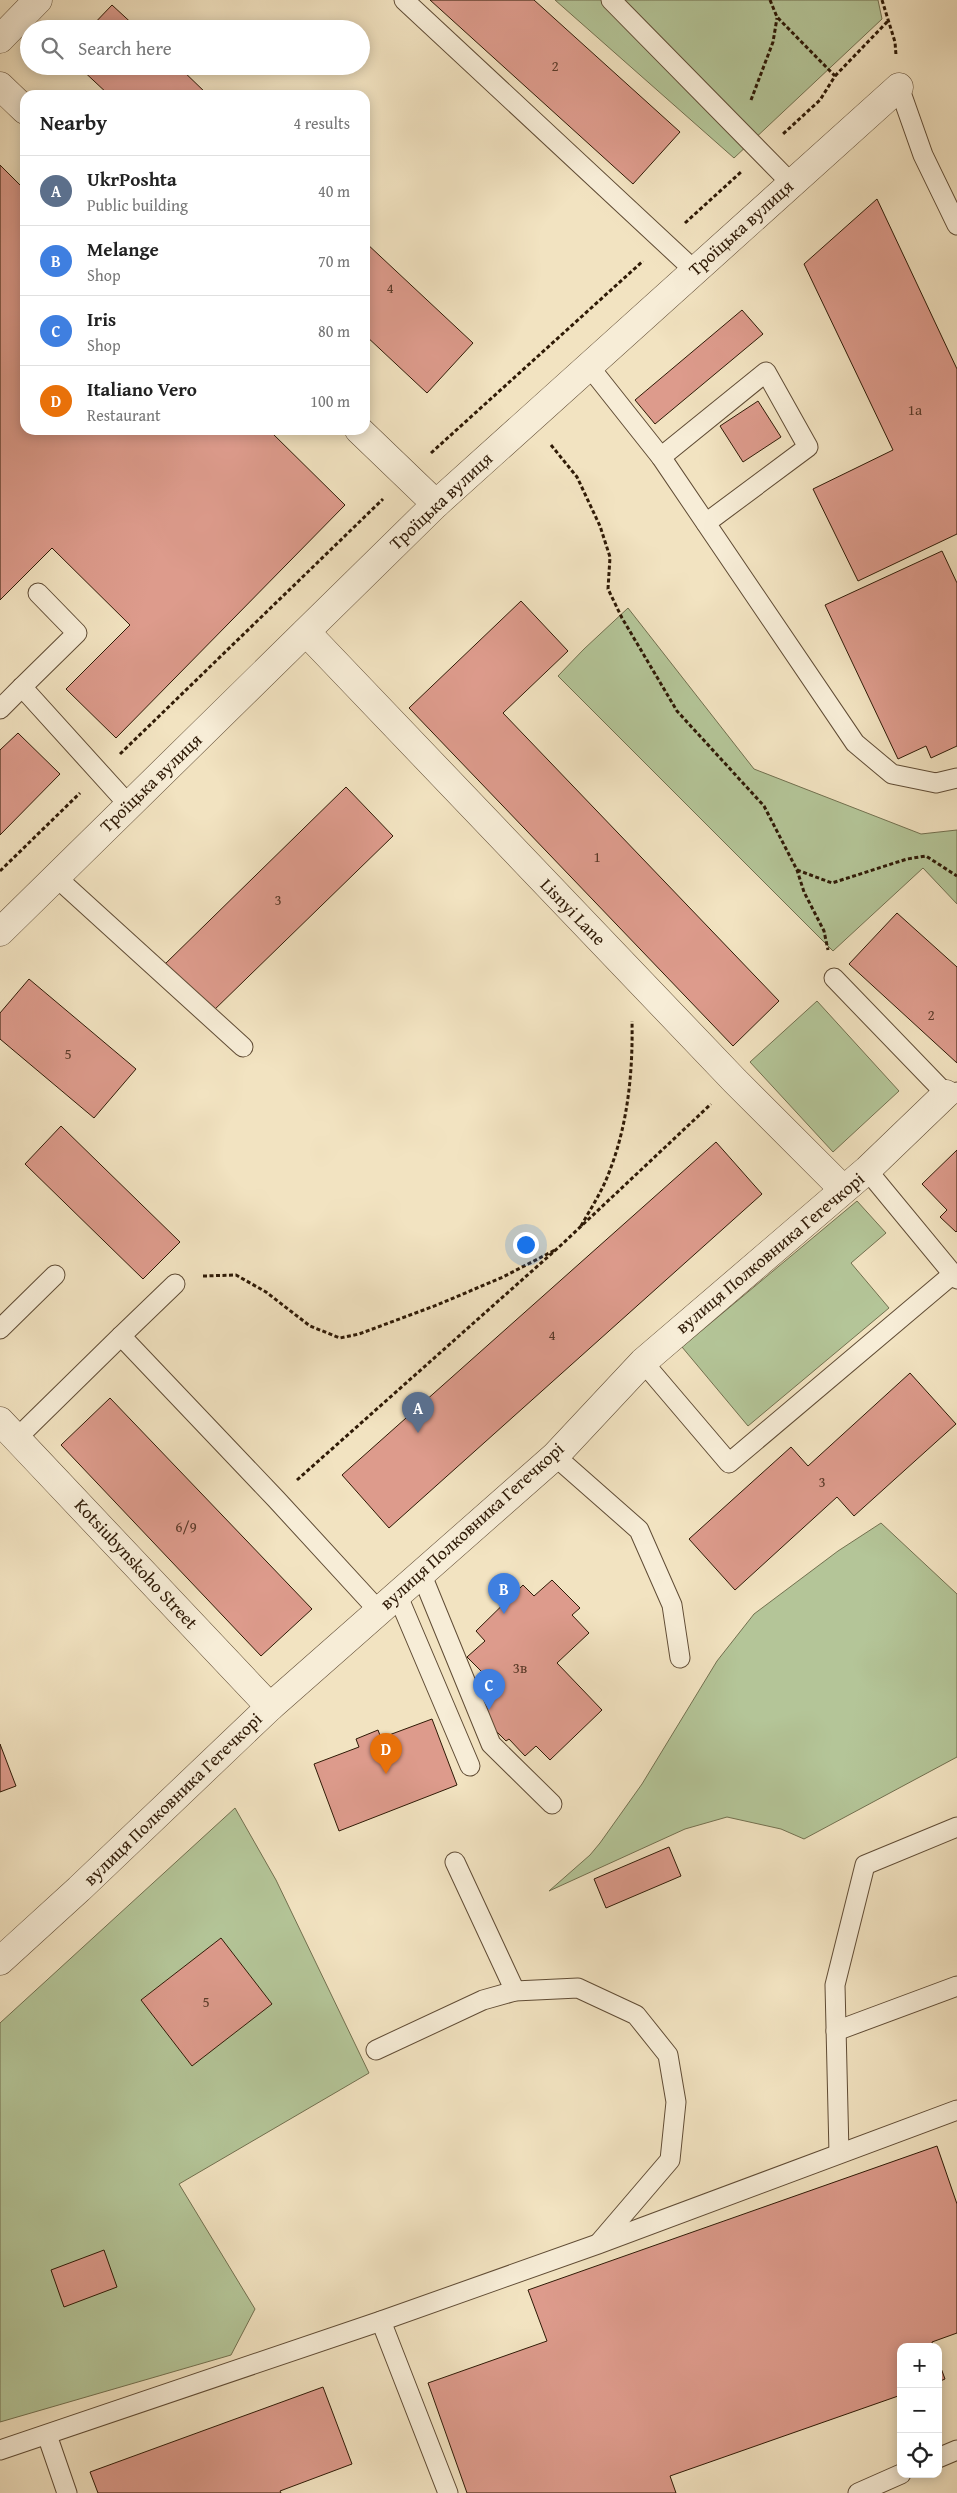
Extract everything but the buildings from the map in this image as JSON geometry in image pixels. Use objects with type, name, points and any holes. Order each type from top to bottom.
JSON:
[{"type":"street","points":[[0,39],[38,0]]},
{"type":"street","points":[[0,86],[20,105]]},
{"type":"street","name":"Троїцька вулиця","points":[[0,932],[128,804],[436,504],[899,86]]},
{"type":"street","points":[[364,435],[436,504]]},
{"type":"street","name":"Lisnyi Lane","points":[[306,632],[735,1081],[843,1189]]},
{"type":"street","name":"вулиця Полковника Гегечкорі","points":[[0,1961],[270,1707],[555,1456],[643,1362],[867,1170],[952,1093]]},
{"type":"street","name":"Kotsiubynskoho Street","points":[[8,1430],[270,1707]]},
{"type":"lane","points":[[404,0],[694,270]]},
{"type":"lane","points":[[611,0],[791,183]]},
{"type":"lane","points":[[899,86],[923,155],[957,226]]},
{"type":"lane","points":[[588,365],[661,457],[854,743],[892,774],[936,782],[957,778]]},
{"type":"lane","points":[[661,457],[766,372],[808,447],[706,523]]},
{"type":"lane","points":[[0,709],[77,633],[38,594]]},
{"type":"lane","points":[[22,687],[128,804]]},
{"type":"lane","points":[[56,877],[243,1047]]},
{"type":"lane","points":[[834,978],[952,1093]]},
{"type":"lane","points":[[643,1362],[729,1463],[955,1277],[867,1170]]},
{"type":"lane","points":[[0,1329],[55,1275]]},
{"type":"lane","points":[[8,1430],[121,1336],[175,1284]]},
{"type":"lane","points":[[121,1336],[276,1499],[388,1602],[470,1766]]},
{"type":"lane","points":[[555,1456],[639,1530],[672,1605],[680,1658]]},
{"type":"lane","points":[[421,1573],[491,1744],[552,1804]]},
{"type":"lane","points":[[839,2152],[835,1984],[865,1866],[957,1827]]},
{"type":"lane","points":[[455,1862],[515,1991]]},
{"type":"lane","points":[[836,2031],[957,1986]]},
{"type":"lane","points":[[376,2050],[483,2000],[515,1991],[578,1988],[636,2015],[668,2056],[676,2102],[670,2160],[598,2244]]},
{"type":"lane","points":[[0,2450],[381,2321],[598,2244],[839,2152],[957,2110]]},
{"type":"lane","points":[[381,2321],[448,2493]]},
{"type":"lane","points":[[48,2435],[67,2493]]},
{"type":"lane","points":[[942,2456],[957,2450]]},
{"type":"lane","points":[[858,2493],[897,2476]]},
{"type":"path","points":[[882,0],[895,42],[899,86]]},
{"type":"path","points":[[739,131],[773,42],[777,18]]},
{"type":"path","points":[[835,76],[888,21]]},
{"type":"path","points":[[551,445],[578,477],[600,526],[610,557],[608,589],[622,618],[677,711],[764,806],[797,870],[804,892],[824,931],[834,978]]},
{"type":"path","points":[[0,871],[407,476]]},
{"type":"path","points":[[797,870],[832,883],[868,873],[880,866],[926,856],[957,876]]},
{"type":"path","points":[[580,1228],[610,1171],[621,1132],[632,1062],[632,1020]]},
{"type":"path","points":[[276,1499],[560,1247],[735,1081]]},
{"type":"path","points":[[175,1284],[203,1275],[236,1275],[266,1292],[310,1326],[340,1338],[359,1334],[437,1305],[503,1277],[560,1247]]},
{"type":"green space","points":[[555,0],[878,0],[882,19],[734,158]]},
{"type":"green space","points":[[628,608],[754,769],[921,834],[957,830],[957,904],[923,868],[833,951],[558,676]]},
{"type":"green space","points":[[817,1001],[899,1091],[833,1152],[750,1062]]},
{"type":"green space","points":[[857,1201],[886,1233],[851,1263],[889,1308],[748,1426],[682,1347]]},
{"type":"green space","points":[[881,1523],[957,1594],[957,1757],[804,1839],[781,1829],[727,1817],[685,1829],[549,1891],[590,1855],[600,1843],[642,1784],[717,1661],[754,1614],[838,1551]]},
{"type":"green space","points":[[235,1808],[276,1880],[369,2073],[179,2184],[255,2309],[231,2355],[0,2422],[0,2023]]},
{"type":"place","name":"UkrPoshta","points":[[418,1433]]},
{"type":"place","name":"Melange","points":[[504,1614]]},
{"type":"place","name":"Iris","points":[[489,1710]]},
{"type":"place","name":"Italiano Vero","points":[[386,1774]]}]
